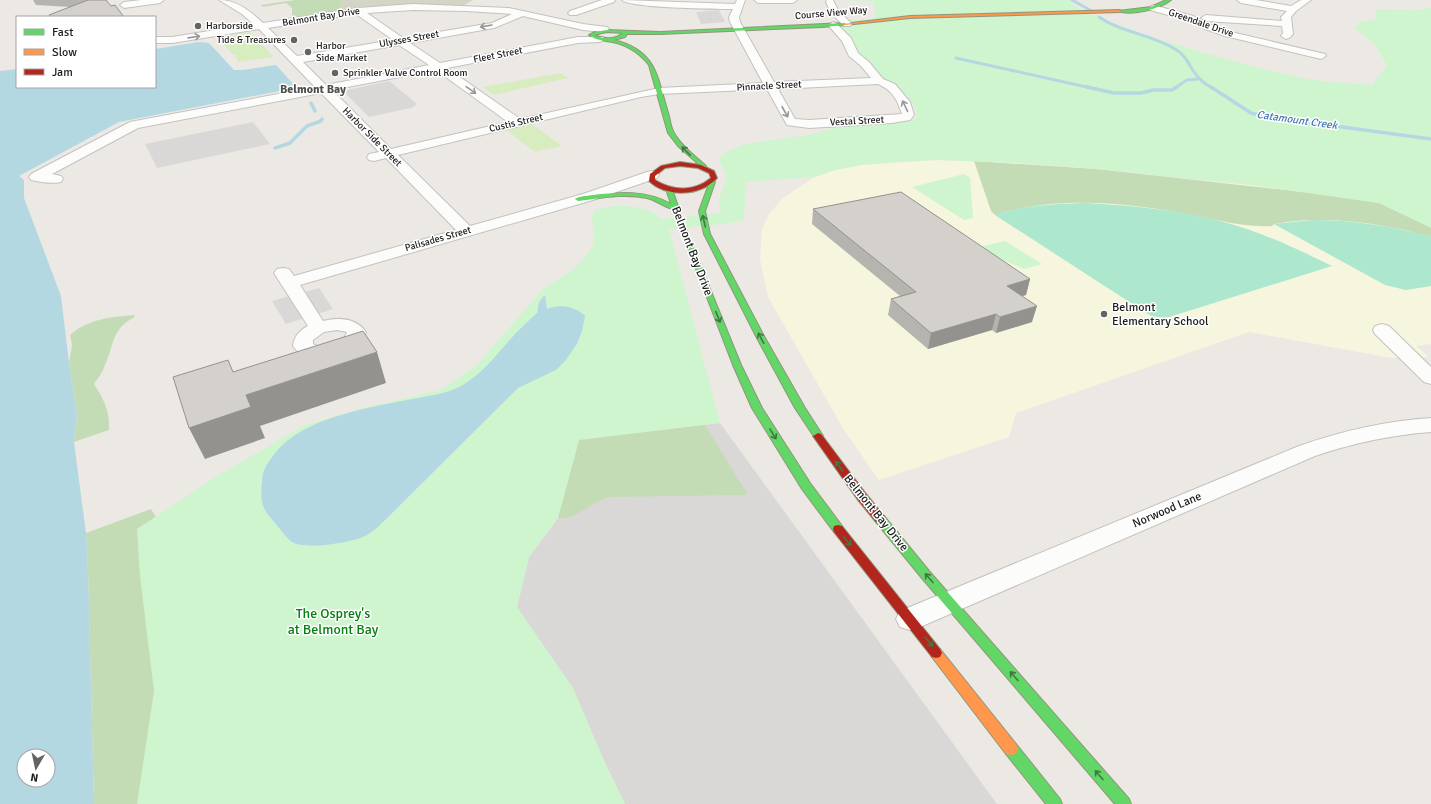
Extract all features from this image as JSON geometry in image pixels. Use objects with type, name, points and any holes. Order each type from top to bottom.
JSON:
[{"type":"street","points":[[122,3],[160,0]]},
{"type":"street","name":"Harbor Side Street","points":[[223,0],[245,12],[262,27],[466,231]]},
{"type":"street","points":[[466,8],[477,0]]},
{"type":"street","points":[[572,13],[611,0]]},
{"type":"street","points":[[626,0],[648,3],[740,3],[734,17],[739,30]]},
{"type":"street","points":[[758,0],[793,0]]},
{"type":"street","name":"Course View Way","points":[[623,35],[833,25],[910,18],[1119,12],[1153,8],[1165,4],[1169,0]]},
{"type":"street","points":[[1241,0],[1294,9]]},
{"type":"street","points":[[1272,44],[1286,37],[1288,34],[1286,17],[1307,0]]},
{"type":"street","points":[[830,2],[834,11],[847,24]]},
{"type":"street","points":[[122,3],[131,13]]},
{"type":"street","name":"Belmont Bay Drive","points":[[156,40],[172,40],[358,11],[413,7],[466,8],[523,13],[583,27],[600,35],[630,45],[640,51],[648,60],[659,91],[671,133],[671,146]]},
{"type":"street","name":"Greendale Drive","points":[[1153,8],[1190,18],[1218,31],[1321,56]]},
{"type":"street","points":[[358,11],[518,123]]},
{"type":"street","name":"Ulysses Street","points":[[294,60],[494,25],[523,13]]},
{"type":"street","points":[[1190,18],[1287,24]]},
{"type":"street","name":"Vestal Street","points":[[739,30],[789,120],[795,123],[809,124],[906,117],[908,112],[904,102],[891,86],[879,81],[865,64],[851,52],[847,40],[833,25]]},
{"type":"street","name":"Belmont Bay Drive","points":[[583,27],[600,35],[623,35],[629,41],[630,45]]},
{"type":"street","points":[[630,45],[637,39],[656,34]]},
{"type":"street","name":"Fleet Street","points":[[56,179],[36,177],[134,125],[600,35]]},
{"type":"street","name":"Pinnacle Street","points":[[659,91],[879,81]]},
{"type":"street","name":"Custis Street","points":[[374,157],[659,91]]},
{"type":"street","name":"Belmont Bay Drive","points":[[671,133],[680,145],[714,175],[702,212],[707,234],[793,396],[823,444],[862,497],[950,602],[1124,804]]},
{"type":"street","points":[[655,172],[666,157]]},
{"type":"street","points":[[655,172],[680,164],[704,167]]},
{"type":"street","name":"Belmont Bay Drive","points":[[655,172],[652,181],[666,189],[694,189],[712,182]]},
{"type":"street","name":"Palisades Street","points":[[319,328],[286,278],[466,231],[583,198],[655,172]]},
{"type":"street","name":"Belmont Bay Drive","points":[[666,189],[677,213],[737,365],[757,408],[806,486],[1055,804]]},
{"type":"street","name":"Palisades Street","points":[[583,198],[666,189]]},
{"type":"street","points":[[583,198],[619,194],[642,195],[664,201],[677,213]]},
{"type":"street","points":[[1382,330],[1431,378]]},
{"type":"street","name":"Norwood Lane","points":[[910,619],[1331,442],[1372,432],[1409,426],[1431,426]]},
{"type":"shaded area","points":[[342,0],[473,0],[462,6],[423,5],[342,12],[339,9]]},
{"type":"shaded area","points":[[719,10],[725,22],[701,24],[696,12]]},
{"type":"shaded area","points":[[389,81],[416,103],[416,105],[411,108],[369,117],[343,91]]},
{"type":"shaded area","points":[[253,122],[270,144],[157,168],[145,144]]},
{"type":"shaded area","name":"Belmont Elementary School","points":[[937,160],[1016,163],[1251,185],[1331,195],[1431,228],[1431,344],[1416,346],[1429,357],[1392,358],[1249,332],[1016,413],[1009,437],[879,480],[844,430],[768,297],[760,259],[762,229],[769,214],[783,198],[815,177],[835,170],[861,165]]},
{"type":"shaded area","points":[[319,288],[333,309],[286,324],[272,301]]},
{"type":"shaded area","points":[[720,423],[997,804],[625,804],[606,765],[517,607],[529,557],[558,518],[579,439]]},
{"type":"green space","points":[[295,0],[342,0],[339,12],[292,18],[292,8],[286,3],[263,7],[261,5]]},
{"type":"green space","name":"The Osprey's at Belmont Bay","points":[[839,0],[1069,0],[1082,10],[1107,21],[1221,58],[1308,79],[1372,85],[1387,65],[1374,44],[1355,28],[1359,22],[1376,19],[1376,9],[1418,10],[1431,8],[1431,228],[1379,203],[1251,185],[1096,169],[1016,163],[937,160],[897,162],[861,165],[835,170],[815,177],[746,182],[744,220],[725,224],[669,229],[720,423],[579,440],[558,518],[529,557],[517,607],[573,688],[606,765],[625,804],[137,804],[154,691],[140,576],[137,529],[217,476],[305,425],[359,409],[441,390],[477,365],[543,289],[574,269],[585,257],[593,245],[594,233],[592,217],[594,211],[614,206],[637,207],[656,214],[661,219],[721,213],[719,203],[727,177],[719,160],[728,151],[745,144],[808,135],[848,125],[916,119],[917,114],[912,102],[894,84],[883,78],[856,52],[842,29],[849,20],[876,18],[874,1]]},
{"type":"green space","points":[[250,32],[274,57],[239,62],[235,57],[237,56],[232,54],[222,42],[225,41],[218,38]]},
{"type":"green space","points":[[560,73],[568,78],[494,95],[483,87]]},
{"type":"green space","points":[[532,124],[562,146],[535,152],[506,130]]},
{"type":"green space","points":[[974,161],[1096,169],[1331,195],[1379,203],[1431,224],[1431,237],[1358,222],[1328,220],[1294,221],[1274,224],[1272,226],[1249,226],[1159,209],[1112,204],[1064,203],[1041,205],[995,215],[991,211]]},
{"type":"green space","points":[[964,174],[970,178],[973,218],[964,220],[912,187]]},
{"type":"green space","points":[[1086,203],[1159,209],[1213,219],[1270,237],[1332,266],[1166,318],[1151,316],[995,215],[1029,207]]},
{"type":"green space","points":[[1312,220],[1372,224],[1431,237],[1431,286],[1406,290],[1385,285],[1274,224]]},
{"type":"green space","points":[[1005,241],[1042,264],[1024,269],[975,248]]},
{"type":"green space","points":[[134,315],[135,317],[122,326],[115,337],[103,370],[94,384],[106,406],[109,430],[74,442],[77,414],[69,363],[72,345],[70,335],[84,325],[92,322]]},
{"type":"green space","points":[[705,425],[747,493],[746,495],[611,497],[597,502],[572,516],[558,518],[579,439]]},
{"type":"green space","points":[[151,509],[158,520],[167,804],[94,804],[86,533]]},
{"type":"water","points":[[199,42],[209,43],[234,70],[276,65],[295,86],[285,90],[119,122],[19,176],[24,180],[24,198],[61,296],[77,414],[74,442],[86,533],[94,804],[0,804],[0,71],[16,69],[16,88],[156,88],[156,49]]},
{"type":"water","points":[[545,295],[547,309],[562,306],[577,310],[585,316],[582,331],[577,344],[566,360],[556,370],[518,388],[378,527],[370,533],[354,540],[316,546],[298,544],[288,539],[264,509],[261,494],[262,478],[265,469],[269,461],[283,445],[315,424],[334,417],[375,406],[442,393],[459,387],[482,370],[517,332],[538,312],[539,303]]},
{"type":"building","points":[[88,0],[106,0],[111,6],[115,5],[123,16],[50,16]]},
{"type":"building","points":[[901,192],[1030,279],[1007,286],[1037,306],[1000,317],[996,314],[931,333],[891,299],[916,292],[813,209]]},
{"type":"building","points":[[363,331],[377,352],[246,395],[251,407],[189,428],[173,377],[228,360],[233,372]]},
{"type":"waterway","name":"Catamount Creek","points":[[1072,0],[1090,10]]},
{"type":"waterway","name":"Catamount Creek","points":[[1099,17],[1117,27],[1156,40],[1180,52],[1196,75],[1212,88]]},
{"type":"waterway","points":[[956,58],[1091,88]]},
{"type":"waterway","points":[[1175,88],[1187,80],[1198,79]]},
{"type":"waterway","points":[[1087,87],[1114,93],[1141,93],[1153,90],[1172,90],[1177,87]]},
{"type":"waterway","name":"Catamount Creek","points":[[1211,87],[1251,113],[1268,117],[1431,139]]},
{"type":"waterway","points":[[311,103],[315,111]]},
{"type":"waterway","points":[[275,148],[290,143],[307,126],[321,121],[322,119]]},
{"type":"traffic: fast","points":[[1120,11],[1152,8],[1169,0]]},
{"type":"traffic: fast","points":[[623,32],[625,33],[624,36],[616,39],[599,39],[591,35],[602,31],[660,33],[845,24]]},
{"type":"traffic: fast","points":[[608,40],[621,43],[632,48],[647,59],[651,65],[671,133],[680,145],[704,167]]},
{"type":"traffic: fast","points":[[712,182],[702,211],[707,234],[761,338],[800,408],[818,436]]},
{"type":"traffic: fast","points":[[669,189],[685,235],[737,365],[757,408],[806,486],[838,529]]},
{"type":"traffic: fast","points":[[578,199],[614,194],[638,195],[650,197],[672,207]]},
{"type":"traffic: fast","points":[[880,519],[925,574],[1124,804]]},
{"type":"traffic: fast","points":[[1011,749],[1055,804]]},
{"type":"traffic: slow","points":[[845,24],[910,17],[1120,11]]},
{"type":"traffic: slow","points":[[936,653],[1011,749]]},
{"type":"traffic: jam","points":[[680,164],[699,166],[712,172],[714,178],[708,184],[693,190],[684,191],[667,188],[652,181],[652,175],[663,167],[680,164]]},
{"type":"traffic: jam","points":[[818,436],[862,497],[880,519]]},
{"type":"traffic: jam","points":[[838,529],[936,653]]},
{"type":"place","name":"Harborside","points":[[198,26]]},
{"type":"place","name":"Tide & Treasures","points":[[294,40]]},
{"type":"place","name":"Harbor Side Market","points":[[308,52]]},
{"type":"place","name":"Sprinkler Valve Control Room","points":[[335,73]]},
{"type":"place","name":"Belmont Elementary School","points":[[1104,314]]},
{"type":"district","name":"Belmont Bay","points":[[313,89]]}]
